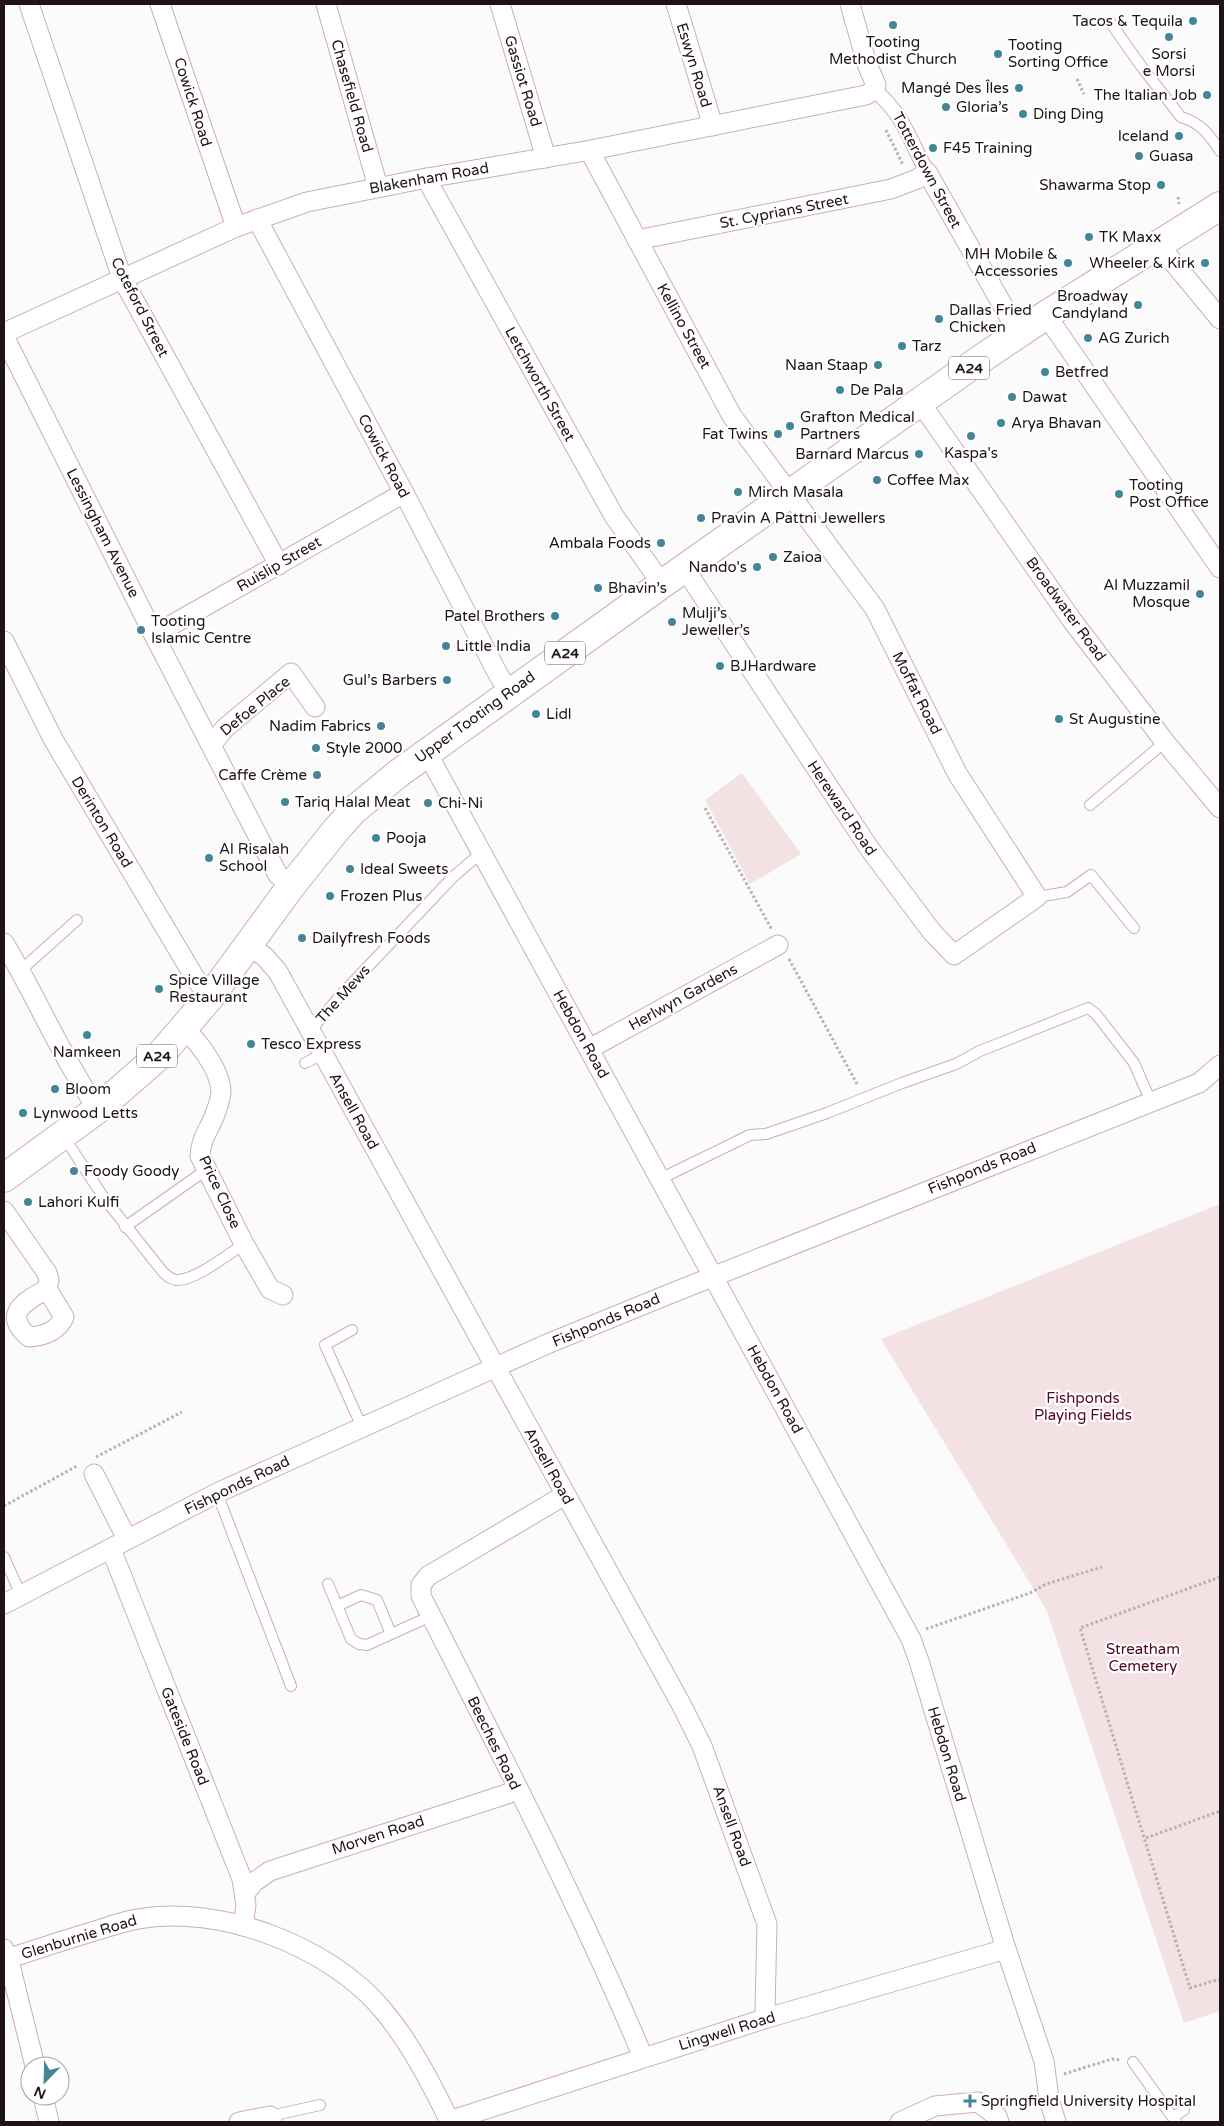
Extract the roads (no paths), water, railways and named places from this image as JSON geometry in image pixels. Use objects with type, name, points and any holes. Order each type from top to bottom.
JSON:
[{"type":"highway","name":"A24","points":[[1018,334],[1220,206]]},
{"type":"highway","name":"Upper Tooting Road","points":[[4,1178],[64,1136],[98,1109],[160,1054],[210,997],[292,885],[354,810],[426,751],[1018,334]]},
{"type":"street","name":"Coteford Street","points":[[30,4],[122,278],[279,565]]},
{"type":"street","name":"Cowick Road","points":[[160,4],[236,227]]},
{"type":"street","name":"Chasefield Road","points":[[326,4],[378,188]]},
{"type":"street","name":"Gassiot Road","points":[[500,4],[546,158]]},
{"type":"street","name":"Eswyn Road","points":[[676,4],[713,126]]},
{"type":"street","points":[[850,4],[867,64],[876,82],[871,92]]},
{"type":"street","name":"Blakenham Road","points":[[4,334],[236,227],[307,202],[428,178],[592,150],[871,92]]},
{"type":"street","name":"Totterdown Street","points":[[871,92],[892,105],[927,172],[1018,334]]},
{"type":"street","name":"Kellino Street","points":[[592,150],[594,159],[732,416],[789,495]]},
{"type":"street","name":"St. Cyprians Street","points":[[637,240],[891,189],[911,182],[927,172]]},
{"type":"street","name":"Letchworth Street","points":[[428,178],[432,189],[614,516],[662,584]]},
{"type":"street","name":"Cowick Road","points":[[257,219],[404,493],[477,635],[499,676],[510,692]]},
{"type":"street","points":[[1159,245],[1220,319]]},
{"type":"street","points":[[1046,315],[1220,568]]},
{"type":"street","name":"Lessingham Avenue","points":[[4,334],[154,635],[278,875],[292,885]]},
{"type":"street","name":"Broadwater Road","points":[[920,402],[1071,619],[1165,742],[1220,808]]},
{"type":"street","name":"Ruislip Street","points":[[154,635],[404,493]]},
{"type":"street","name":"Moffat Road","points":[[789,495],[840,560],[875,609],[957,773],[1037,897]]},
{"type":"street","name":"Hereward Road","points":[[685,569],[868,848],[932,932],[954,955],[1037,897]]},
{"type":"street","name":"Derinton Road","points":[[4,641],[52,739],[195,978],[210,997]]},
{"type":"street","name":"Defoe Place","points":[[212,744],[225,728],[292,673],[315,707]]},
{"type":"street","name":"Hebdon Road","points":[[426,751],[911,1639],[1045,2070],[1049,2099],[1056,2122]]},
{"type":"street","points":[[4,942],[21,970],[77,1078],[98,1109]]},
{"type":"street","name":"Ansell Road","points":[[249,945],[274,965],[677,1696],[702,1746],[767,1924],[765,2010],[767,2018]]},
{"type":"street","name":"Herlwyn Gardens","points":[[589,1049],[778,945]]},
{"type":"street","name":"Price Close","points":[[184,1028],[194,1038],[210,1061],[221,1091],[213,1120],[200,1145],[200,1156],[244,1244],[270,1289],[283,1295]]},
{"type":"street","name":"Fishponds Road","points":[[4,1604],[217,1493],[557,1340],[1199,1083],[1220,1064]]},
{"type":"street","points":[[4,1211],[47,1273],[47,1289]]},
{"type":"street","name":"Gateside Road","points":[[94,1474],[246,1892],[243,1926]]},
{"type":"street","name":"Beeches Road","points":[[565,1495],[428,1576],[423,1581],[420,1591],[430,1616],[578,1910],[643,2057]]},
{"type":"street","name":"Morven Road","points":[[246,1892],[262,1876],[278,1868],[507,1794],[517,1789]]},
{"type":"street","name":"Glenburnie Road","points":[[6,1960],[138,1919],[172,1916],[209,1919],[243,1926],[305,1949],[356,1983],[381,2008],[405,2040],[450,2122]]},
{"type":"street","name":"Lingwell Road","points":[[450,2122],[643,2057],[767,2018],[1006,1949]]},
{"type":"street","points":[[6,1960],[32,2056]]},
{"type":"street","points":[[900,2122],[935,2106],[978,2102],[997,2116],[999,2122]]},
{"type":"street","points":[[45,2106],[49,2122]]},
{"type":"street","points":[[239,2122],[271,2119]]},
{"type":"lane","points":[[1110,22],[1180,117],[1190,120],[1209,133],[1220,151]]},
{"type":"lane","points":[[1090,805],[1165,742]]},
{"type":"lane","name":"The Mews","points":[[310,1031],[340,994],[453,877],[482,852]]},
{"type":"lane","points":[[1037,897],[1067,892],[1091,875],[1134,928]]},
{"type":"lane","points":[[21,970],[77,920]]},
{"type":"lane","points":[[660,1179],[750,1135],[766,1134],[827,1113],[956,1064],[980,1051],[1088,1008],[1096,1014],[1134,1063],[1151,1102]]},
{"type":"lane","points":[[305,1063],[323,1054]]},
{"type":"lane","points":[[64,1136],[125,1227],[162,1272],[170,1278],[179,1280],[198,1273],[244,1244]]},
{"type":"lane","points":[[125,1227],[206,1170]]},
{"type":"lane","points":[[352,1330],[325,1345],[362,1427]]},
{"type":"lane","points":[[217,1493],[291,1686]]},
{"type":"lane","points":[[4,1556],[21,1595]]},
{"type":"lane","points":[[328,1584],[351,1639],[358,1644],[367,1645],[430,1616]]},
{"type":"lane","points":[[337,1606],[361,1595],[377,1600],[392,1634]]},
{"type":"lane","points":[[1134,2062],[1174,2120],[1184,2110]]},
{"type":"lane","points":[[271,2119],[320,2105]]},
{"type":"place","name":"Tacos & Tequila","points":[[1193,21]]},
{"type":"place","name":"Tooting Methodist Church","points":[[893,25]]},
{"type":"place","name":"Sorsi e Morsi","points":[[1169,37]]},
{"type":"place","name":"Tooting Sorting Office","points":[[998,54]]},
{"type":"place","name":"Mangé Des Îles","points":[[1019,88]]},
{"type":"place","name":"The Italian Job","points":[[1207,95]]},
{"type":"place","name":"Gloria’s","points":[[946,107]]},
{"type":"place","name":"Ding Ding","points":[[1023,114]]},
{"type":"place","name":"Iceland","points":[[1179,136]]},
{"type":"place","name":"F45 Training","points":[[933,148]]},
{"type":"place","name":"Guasa","points":[[1139,156]]},
{"type":"place","name":"Shawarma Stop","points":[[1161,185]]},
{"type":"place","name":"TK Maxx","points":[[1089,237]]},
{"type":"place","name":"MH Mobile & Accessories","points":[[1068,263]]},
{"type":"place","name":"Wheeler & Kirk","points":[[1205,263]]},
{"type":"place","name":"Broadway Candyland","points":[[1138,305]]},
{"type":"place","name":"Dallas Fried Chicken","points":[[939,319]]},
{"type":"place","name":"AG Zurich","points":[[1088,338]]},
{"type":"place","name":"Tarz","points":[[902,346]]},
{"type":"place","name":"Naan Staap","points":[[878,365]]},
{"type":"place","name":"Betfred","points":[[1045,372]]},
{"type":"place","name":"De Pala","points":[[840,390]]},
{"type":"place","name":"Dawat","points":[[1012,397]]},
{"type":"place","name":"Arya Bhavan","points":[[1001,423]]},
{"type":"place","name":"Grafton Medical Partners","points":[[790,426]]},
{"type":"place","name":"Fat Twins","points":[[778,434]]},
{"type":"place","name":"Kaspa's","points":[[971,436]]},
{"type":"place","name":"Barnard Marcus","points":[[919,454]]},
{"type":"place","name":"Coffee Max","points":[[877,480]]},
{"type":"place","name":"Mirch Masala","points":[[738,492]]},
{"type":"place","name":"Tooting Post Office","points":[[1119,494]]},
{"type":"place","name":"Pravin A Pattni Jewellers","points":[[701,518]]},
{"type":"place","name":"Ambala Foods","points":[[661,543]]},
{"type":"place","name":"Zaioa","points":[[773,557]]},
{"type":"place","name":"Nando's","points":[[757,567]]},
{"type":"place","name":"Bhavin’s","points":[[598,588]]},
{"type":"place","name":"Al Muzzamil Mosque","points":[[1200,594]]},
{"type":"place","name":"Patel Brothers","points":[[555,616]]},
{"type":"place","name":"Mulji’s Jeweller’s","points":[[672,622]]},
{"type":"place","name":"Tooting Islamic Centre","points":[[141,630]]},
{"type":"place","name":"Little India","points":[[446,646]]},
{"type":"place","name":"BJHardware","points":[[720,666]]},
{"type":"place","name":"Gul’s Barbers","points":[[447,680]]},
{"type":"place","name":"Lidl","points":[[536,714]]},
{"type":"place","name":"St Augustine","points":[[1059,719]]},
{"type":"place","name":"Nadim Fabrics","points":[[381,726]]},
{"type":"place","name":"Style 2000","points":[[316,748]]},
{"type":"place","name":"Caffe Crème","points":[[317,775]]},
{"type":"place","name":"Tariq Halal Meat","points":[[285,802]]},
{"type":"place","name":"Chi-Ni","points":[[428,803]]},
{"type":"place","name":"Pooja","points":[[376,838]]},
{"type":"place","name":"Al Risalah School","points":[[209,858]]},
{"type":"place","name":"Ideal Sweets","points":[[350,869]]},
{"type":"place","name":"Frozen Plus","points":[[330,896]]},
{"type":"place","name":"Dailyfresh Foods","points":[[302,938]]},
{"type":"place","name":"Spice Village Restaurant","points":[[159,989]]},
{"type":"place","name":"Namkeen","points":[[87,1035]]},
{"type":"place","name":"Tesco Express","points":[[251,1044]]},
{"type":"place","name":"Bloom","points":[[55,1089]]},
{"type":"place","name":"Lynwood Letts","points":[[23,1113]]},
{"type":"place","name":"Foody Goody","points":[[74,1171]]},
{"type":"place","name":"Lahori Kulfi","points":[[28,1202]]},
{"type":"place","name":"Springfield University Hospital","points":[[970,2101]]},
{"type":"park label","name":"Fishponds Playing Fields","points":[[1083,1406]]},
{"type":"park label","name":"Streatham Cemetery","points":[[1143,1658]]}]
